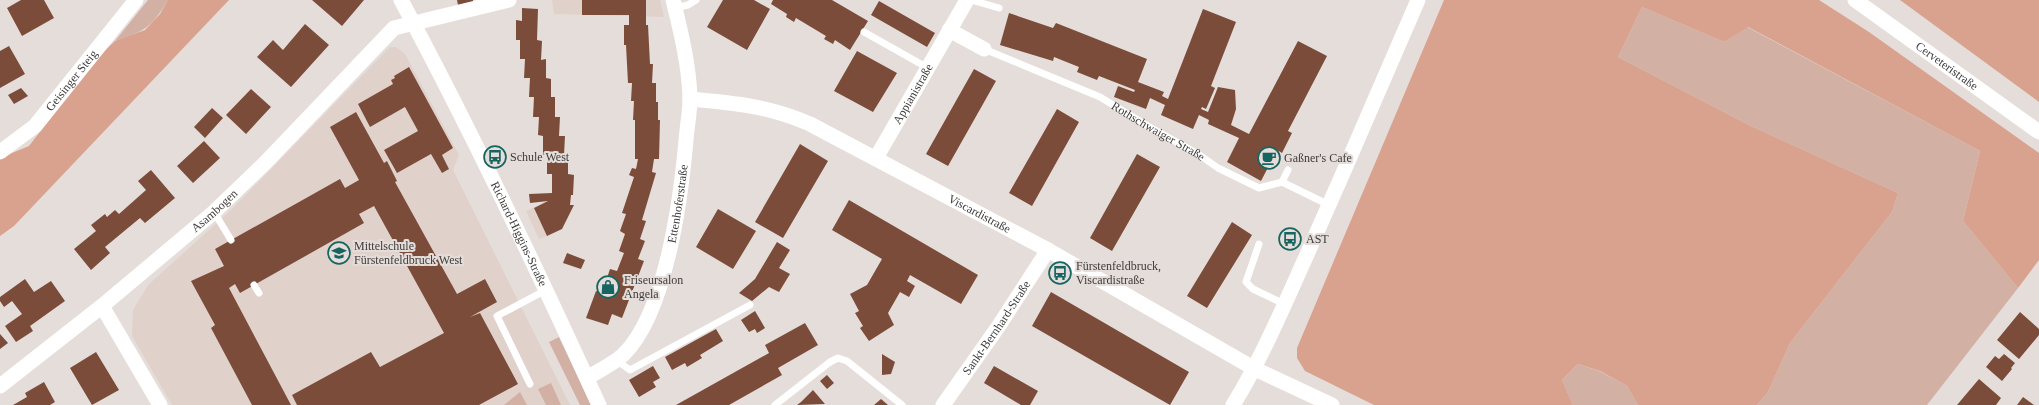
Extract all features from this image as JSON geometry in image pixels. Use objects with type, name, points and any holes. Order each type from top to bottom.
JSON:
[{"type":"street","name":"Geisinger Steig","points":[[0,152],[35,126],[136,0]]},
{"type":"street","name":"Richard-Higgins-Straße","points":[[401,0],[546,290],[600,405]]},
{"type":"street","name":"Asambogen","points":[[0,386],[102,306],[214,212],[270,158],[394,28],[412,22],[509,0]]},
{"type":"street","name":"Appianistraße","points":[[876,158],[967,0]]},
{"type":"street","points":[[1233,405],[1255,369],[1329,205],[1418,0]]},
{"type":"street","name":"Cerveteristraße","points":[[1855,0],[2039,132]]},
{"type":"street","name":"Ettenhoferstraße","points":[[587,378],[616,360],[636,338],[646,318],[661,278],[681,191],[690,99],[687,69],[674,4]]},
{"type":"street","points":[[949,30],[984,49]]},
{"type":"street","name":"Viscardistraße","points":[[690,99],[759,106],[787,114],[876,158],[1048,250],[1255,369],[1332,405]]},
{"type":"street","name":"Sankt-Bernhard-Straße","points":[[943,405],[998,327],[1048,250]]},
{"type":"street","points":[[102,306],[160,405]]},
{"type":"lane","points":[[674,4],[688,5],[696,0]]},
{"type":"lane","points":[[971,0],[999,8]]},
{"type":"lane","points":[[864,32],[928,68]]},
{"type":"lane","name":"Rothschwaiger Straße","points":[[984,49],[1100,97],[1198,154],[1218,168],[1259,188],[1282,182]]},
{"type":"lane","points":[[1288,170],[1282,182],[1329,205]]},
{"type":"lane","points":[[214,212],[231,240]]},
{"type":"lane","points":[[1259,244],[1246,282],[1253,289],[1284,304]]},
{"type":"lane","points":[[254,285],[259,293]]},
{"type":"lane","points":[[530,384],[497,316],[546,290]]},
{"type":"lane","points":[[616,360],[630,370],[750,305]]},
{"type":"lane","points":[[775,405],[830,362],[838,358],[847,361],[902,405]]},
{"type":"shaded area","points":[[148,0],[168,0],[152,23],[134,34],[115,41]]},
{"type":"shaded area","points":[[168,0],[229,0],[14,226],[0,236],[0,158],[29,146],[97,58],[115,41],[145,30],[160,14]]},
{"type":"shaded area","points":[[552,0],[660,0],[664,17],[554,14]]},
{"type":"shaded area","points":[[1444,0],[1819,0],[1869,32],[2039,153],[2039,260],[2018,288],[1963,221],[1980,151],[1748,27],[1724,42],[1642,7],[1618,57],[1749,125],[1898,193],[1892,212],[1790,343],[1768,392],[1757,405],[1638,405],[1627,386],[1600,371],[1578,364],[1562,380],[1573,405],[1374,405],[1305,371],[1297,358],[1297,348]]},
{"type":"shaded area","points":[[1900,0],[2039,0],[2039,102]]},
{"type":"shaded area","points":[[1642,7],[1724,42],[1747,27],[1980,151],[1963,221],[2018,288],[1927,405],[1757,405],[1768,392],[1790,343],[1892,212],[1898,193],[1749,125],[1618,57]]},
{"type":"shaded area","name":"Mittelschule Fürstenfeldbruck West","points":[[390,47],[396,47],[405,54],[459,155],[453,170],[570,405],[172,405],[132,336],[133,310],[148,285],[230,211]]},
{"type":"shaded area","points":[[548,201],[547,236],[539,239],[526,211]]},
{"type":"shaded area","points":[[559,337],[591,405],[580,405],[549,342]]},
{"type":"shaded area","points":[[1578,364],[1599,371],[1627,386],[1638,405],[1573,405],[1562,380]]},
{"type":"shaded area","points":[[551,383],[561,405],[546,405],[538,389]]},
{"type":"shaded area","points":[[520,392],[527,405],[504,405]]},
{"type":"building","points":[[21,0],[44,0],[54,18],[22,36],[7,8]]},
{"type":"building","points":[[312,0],[364,0],[342,26]]},
{"type":"building","points":[[457,0],[473,0],[473,2],[458,5]]},
{"type":"building","points":[[582,0],[646,0],[646,25],[648,25],[650,64],[653,64],[652,83],[656,83],[656,102],[658,102],[658,120],[660,120],[659,159],[654,159],[652,172],[656,173],[642,220],[646,221],[640,239],[645,241],[638,259],[644,261],[622,318],[612,314],[608,325],[586,318],[596,291],[602,293],[610,269],[617,271],[624,253],[619,251],[625,234],[620,231],[626,214],[622,213],[634,177],[629,175],[632,168],[636,169],[638,159],[635,159],[635,120],[633,120],[634,101],[631,101],[632,83],[628,83],[626,45],[624,45],[624,25],[629,25],[629,15],[582,15]]},
{"type":"building","points":[[723,0],[754,0],[770,9],[747,50],[707,27]]},
{"type":"building","points":[[773,0],[832,0],[868,21],[850,50],[835,40],[833,44],[824,39],[826,36],[796,18],[794,22],[786,17],[787,14],[771,4]]},
{"type":"building","points":[[879,1],[935,33],[927,47],[871,15]]},
{"type":"building","points":[[522,8],[538,9],[537,40],[542,41],[541,60],[546,59],[546,78],[551,79],[551,97],[555,97],[555,117],[560,117],[559,136],[565,136],[564,155],[568,155],[568,174],[574,175],[573,195],[571,195],[570,205],[574,205],[562,229],[547,236],[534,208],[548,201],[530,203],[529,194],[552,193],[552,174],[547,174],[547,155],[543,155],[543,136],[538,135],[539,117],[533,117],[534,97],[529,97],[530,78],[524,78],[525,59],[520,59],[520,40],[516,40],[516,20],[522,21]]},
{"type":"building","points":[[1203,9],[1236,22],[1211,86],[1215,88],[1206,109],[1202,107],[1201,109],[1208,112],[1218,87],[1235,90],[1236,109],[1231,125],[1249,134],[1298,41],[1327,56],[1288,131],[1292,133],[1282,153],[1277,150],[1261,181],[1227,162],[1239,138],[1208,124],[1209,120],[1199,115],[1193,129],[1161,115],[1165,105],[1150,98],[1146,109],[1114,97],[1118,86],[1134,92],[1135,90],[1099,76],[1097,80],[1077,72],[1079,67],[1054,57],[1053,61],[1000,45],[1009,13],[1053,28],[1056,23],[1147,59],[1138,82],[1164,92],[1162,96],[1168,99]]},
{"type":"building","points":[[305,24],[329,45],[291,87],[257,57],[273,40],[283,50]]},
{"type":"building","points":[[9,46],[25,74],[0,88],[0,51]]},
{"type":"building","points":[[857,51],[897,73],[873,112],[834,91]]},
{"type":"building","points":[[409,67],[453,148],[442,155],[449,169],[442,173],[431,154],[397,173],[384,150],[418,131],[405,107],[370,127],[358,104],[393,84],[391,80],[395,78],[394,76]]},
{"type":"building","points":[[974,69],[996,81],[948,166],[926,154]]},
{"type":"building","points":[[21,88],[28,96],[14,104],[8,95]]},
{"type":"building","points":[[251,89],[271,107],[246,134],[226,115]]},
{"type":"building","points":[[212,108],[223,118],[205,138],[194,127]]},
{"type":"building","points":[[1057,109],[1079,122],[1032,206],[1009,193]]},
{"type":"building","points":[[356,112],[384,163],[387,161],[397,181],[395,182],[457,294],[485,279],[497,302],[470,317],[480,313],[518,384],[479,405],[297,405],[292,395],[371,352],[380,367],[444,333],[374,206],[359,214],[364,223],[240,293],[235,284],[229,288],[291,405],[252,405],[211,328],[215,325],[191,281],[224,266],[215,249],[340,179],[345,188],[359,180],[330,127]]},
{"type":"building","points":[[204,141],[220,158],[193,183],[177,166]]},
{"type":"building","points":[[800,144],[828,161],[783,238],[755,222]]},
{"type":"building","points":[[1137,154],[1160,167],[1112,251],[1090,238]]},
{"type":"building","points":[[151,170],[175,198],[145,223],[140,218],[105,247],[110,253],[91,270],[74,249],[96,231],[91,225],[105,214],[107,217],[115,210],[119,214],[146,190],[138,181]]},
{"type":"building","points":[[849,200],[978,275],[961,304],[910,275],[907,281],[915,286],[909,297],[900,292],[888,313],[894,325],[869,341],[860,328],[863,326],[855,313],[859,311],[850,294],[867,285],[882,259],[832,230]]},
{"type":"building","points":[[718,209],[756,231],[733,269],[696,247]]},
{"type":"building","points":[[1232,222],[1252,235],[1207,308],[1187,296]]},
{"type":"building","points":[[777,242],[790,250],[779,268],[790,274],[779,292],[769,287],[752,301],[739,293],[755,279]]},
{"type":"building","points":[[567,253],[585,260],[581,269],[563,263]]},
{"type":"building","points":[[25,279],[34,292],[51,281],[65,301],[30,326],[33,331],[16,342],[5,326],[22,314],[12,301],[4,307],[0,301],[0,297]]},
{"type":"building","points":[[1051,292],[1189,372],[1170,405],[1032,326]]},
{"type":"building","points":[[755,311],[765,328],[757,333],[755,329],[749,332],[741,320]]},
{"type":"building","points":[[2020,312],[2039,329],[2039,335],[2019,359],[1997,340]]},
{"type":"building","points":[[805,323],[818,345],[778,368],[782,375],[729,405],[676,405],[769,353],[765,345]]},
{"type":"building","points":[[716,329],[723,341],[700,355],[702,358],[687,367],[685,363],[672,370],[665,357]]},
{"type":"building","points":[[0,334],[8,343],[0,349]]},
{"type":"building","points":[[96,352],[119,390],[92,405],[70,368]]},
{"type":"building","points":[[882,354],[895,362],[891,374],[882,375]]},
{"type":"building","points":[[2004,354],[2015,363],[2002,381],[1986,367],[1995,356],[1999,359]]},
{"type":"building","points":[[653,366],[660,378],[653,382],[656,387],[639,397],[629,380]]},
{"type":"building","points":[[994,366],[1038,391],[1030,405],[1021,405],[984,383]]},
{"type":"building","points":[[827,375],[834,383],[827,389],[820,381]]},
{"type":"building","points":[[1979,379],[2001,398],[1996,405],[1957,405]]},
{"type":"building","points":[[44,382],[55,402],[50,405],[13,405],[27,397],[25,393]]},
{"type":"building","points":[[813,390],[825,404],[797,405],[801,402]]},
{"type":"building","points":[[2023,397],[2034,405],[2017,405]]},
{"type":"building","points":[[881,399],[888,405],[874,405]]},
{"type":"place","name":"Schule West","points":[[495,157]]},
{"type":"place","name":"Gaßner's Cafe","points":[[1269,158]]},
{"type":"place","name":"AST","points":[[1290,239]]},
{"type":"place","name":"Mittelschule Fürstenfeldbruck West","points":[[339,253]]},
{"type":"place","name":"Fürstenfeldbruck, Viscardistraße","points":[[1060,273]]},
{"type":"place","name":"Friseursalon Angela","points":[[608,287]]}]
